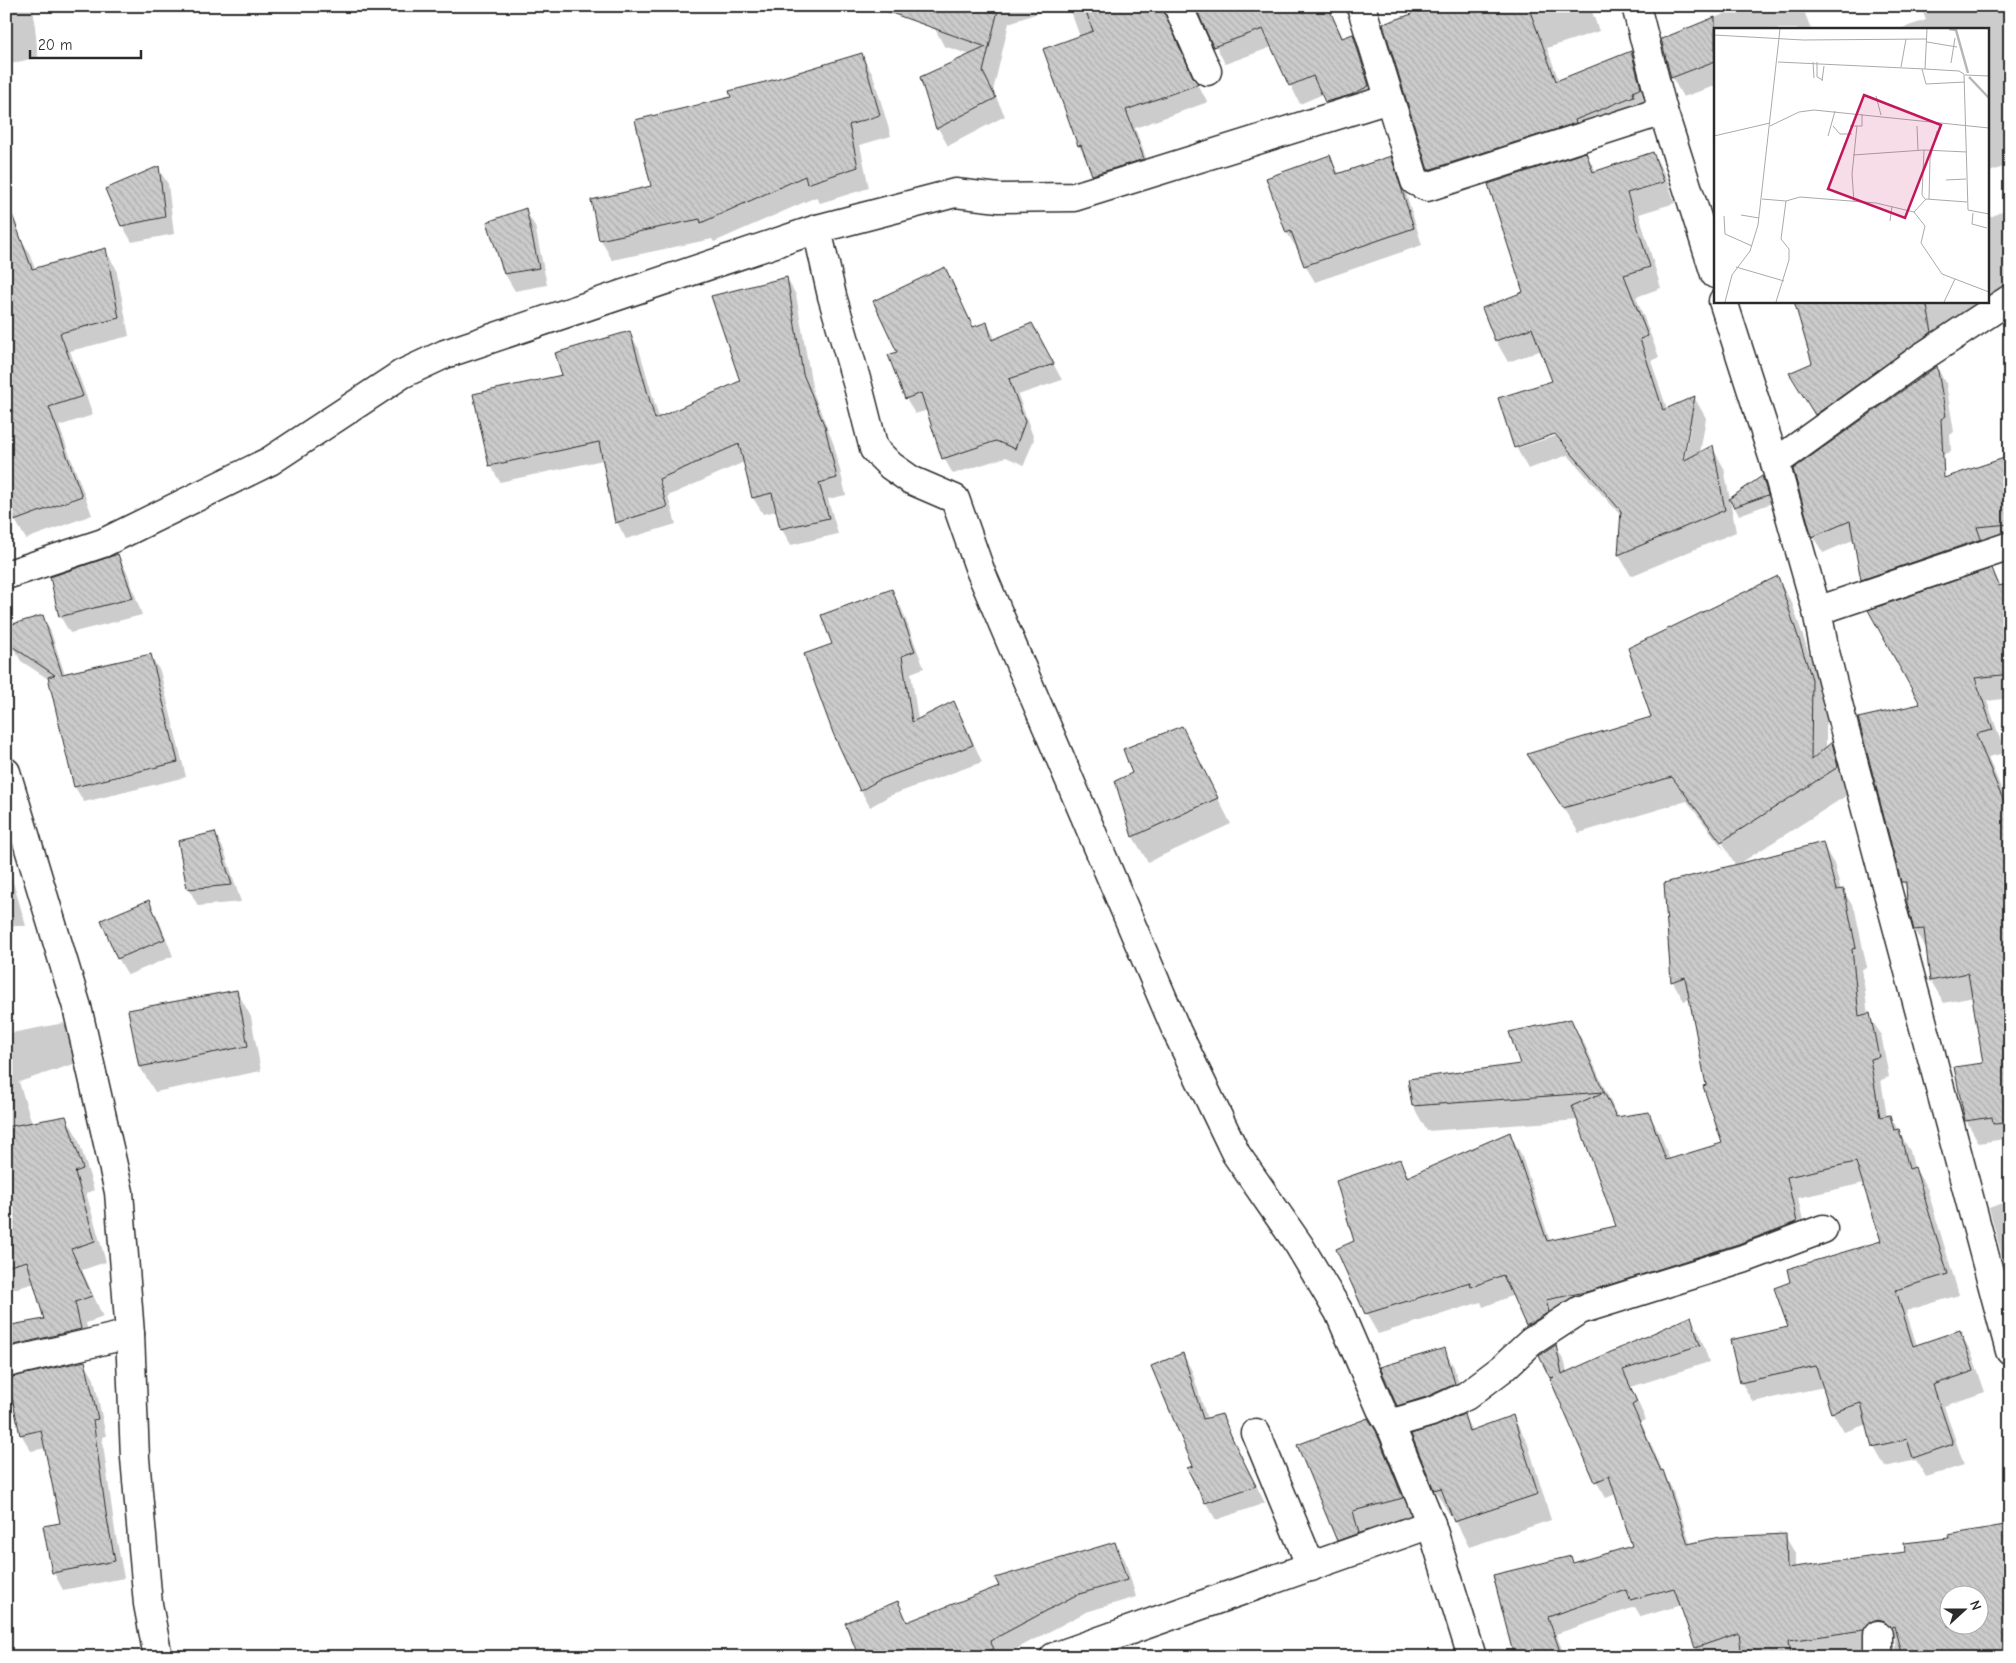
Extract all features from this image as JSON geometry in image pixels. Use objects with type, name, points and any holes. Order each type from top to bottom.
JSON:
[{"type":"street","points":[[1178,6],[1207,71]]},
{"type":"street","points":[[1361,6],[1415,181],[1427,187],[1663,111]]},
{"type":"street","points":[[1636,6],[1663,111],[1714,271]]},
{"type":"street","points":[[6,575],[103,543],[270,460],[402,374],[444,354],[817,229],[955,193],[999,198],[1074,197],[1389,99]]},
{"type":"street","points":[[817,229],[832,296],[874,449],[891,466],[911,480],[955,500],[980,570],[1177,1032],[1236,1154],[1300,1245],[1339,1312],[1390,1424],[1431,1524],[1472,1657]]},
{"type":"street","points":[[1774,463],[1911,365],[2010,299]]},
{"type":"street","points":[[1723,302],[1774,463],[1817,611],[1825,652],[1845,731],[2010,1351]]},
{"type":"street","points":[[1817,611],[2010,546]]},
{"type":"street","points":[[6,772],[74,998],[99,1096],[119,1192],[130,1334],[135,1458],[148,1604],[158,1657]]},
{"type":"street","points":[[1390,1424],[1430,1412],[1466,1396],[1503,1368],[1530,1342],[1580,1310],[1743,1259],[1823,1229]]},
{"type":"street","points":[[6,1363],[130,1334]]},
{"type":"street","points":[[1256,1433],[1311,1568]]},
{"type":"street","points":[[1054,1657],[1311,1568],[1431,1524]]},
{"type":"building","points":[[884,6],[999,6],[983,72],[996,98],[936,129],[920,77],[986,47],[883,10]]},
{"type":"building","points":[[1084,6],[1163,6],[1193,77],[1199,84],[1126,110],[1144,159],[1092,175],[1081,145],[1078,146],[1043,49],[1093,31]]},
{"type":"building","points":[[1195,6],[1328,6],[1342,38],[1353,34],[1369,86],[1351,95],[1325,102],[1313,76],[1289,86],[1263,29],[1213,47]]},
{"type":"building","points":[[1409,6],[1528,6],[1556,81],[1631,51],[1641,88],[1633,92],[1634,96],[1575,120],[1576,123],[1428,170],[1383,24],[1412,14]]},
{"type":"building","points":[[1715,17],[1714,61],[1671,78],[1661,39]]},
{"type":"building","points":[[862,53],[880,115],[849,125],[858,167],[807,184],[805,176],[701,223],[700,219],[599,240],[591,200],[651,186],[635,120],[731,97],[729,91]]},
{"type":"building","points":[[1586,152],[1593,172],[1653,152],[1664,182],[1627,193],[1650,267],[1624,275],[1648,336],[1640,339],[1663,410],[1695,396],[1683,461],[1713,445],[1725,510],[1618,555],[1621,511],[1555,434],[1514,448],[1498,398],[1552,381],[1532,328],[1495,341],[1482,308],[1523,292],[1488,184]]},
{"type":"building","points":[[1330,155],[1337,174],[1391,156],[1414,228],[1304,266],[1291,231],[1286,233],[1266,178]]},
{"type":"building","points":[[159,166],[165,217],[121,226],[105,189]]},
{"type":"building","points":[[526,208],[539,268],[504,274],[487,222]]},
{"type":"building","points":[[6,209],[10,209],[32,269],[106,248],[119,318],[60,333],[83,396],[49,407],[82,496],[14,521],[6,493]]},
{"type":"building","points":[[945,267],[973,327],[987,322],[992,340],[1032,323],[1054,364],[1009,379],[1025,422],[1015,449],[996,441],[942,459],[921,393],[905,399],[888,355],[897,352],[873,301]]},
{"type":"building","points":[[787,277],[803,374],[825,427],[837,478],[819,483],[829,518],[780,529],[772,493],[752,498],[739,444],[659,479],[667,507],[615,523],[599,442],[489,466],[473,394],[562,375],[555,353],[630,331],[655,419],[740,381],[711,296]]},
{"type":"building","points":[[1794,302],[1926,302],[1932,332],[1815,415],[1789,373],[1812,363]]},
{"type":"building","points":[[1937,366],[1946,416],[1941,419],[1944,478],[2010,456],[2010,524],[1977,527],[1981,539],[1861,580],[1850,521],[1812,537],[1793,469]]},
{"type":"building","points":[[1762,476],[1768,495],[1734,507],[1729,499]]},
{"type":"building","points":[[118,554],[133,598],[59,617],[50,577]]},
{"type":"building","points":[[1992,568],[1999,586],[2010,583],[2010,674],[1975,678],[1993,730],[1976,734],[2010,817],[2010,1123],[1993,1124],[1992,1117],[1965,1121],[1954,1067],[1983,1063],[1968,973],[1930,981],[1924,929],[1914,930],[1907,904],[1906,882],[1901,882],[1858,718],[1920,704],[1868,610]]},
{"type":"building","points":[[1778,576],[1812,679],[1811,760],[1832,742],[1838,767],[1721,842],[1672,777],[1563,808],[1527,754],[1651,717],[1628,648]]},
{"type":"building","points":[[892,589],[915,651],[902,656],[912,722],[954,701],[973,745],[879,780],[860,791],[833,733],[804,654],[832,644],[821,615]]},
{"type":"building","points":[[43,615],[62,674],[151,654],[178,762],[74,787],[48,677],[55,675],[10,645],[6,632],[6,626]]},
{"type":"building","points":[[1182,726],[1218,798],[1132,837],[1115,781],[1132,773],[1123,749]]},
{"type":"building","points":[[215,832],[232,885],[187,889],[178,841]]},
{"type":"building","points":[[1823,842],[1836,890],[1844,889],[1856,948],[1852,949],[1859,1016],[1870,1013],[1879,1057],[1870,1059],[1880,1117],[1890,1115],[1894,1130],[1899,1129],[1909,1169],[1915,1167],[1948,1274],[1896,1290],[1913,1346],[1960,1330],[1974,1371],[1933,1385],[1953,1444],[1913,1458],[1907,1439],[1872,1447],[1861,1403],[1831,1413],[1816,1366],[1740,1383],[1730,1340],[1788,1327],[1774,1288],[1790,1282],[1787,1269],[1881,1241],[1856,1162],[1787,1177],[1797,1222],[1738,1244],[1590,1291],[1546,1300],[1549,1312],[1526,1326],[1503,1275],[1471,1287],[1470,1282],[1365,1314],[1336,1249],[1354,1241],[1336,1181],[1400,1159],[1407,1177],[1510,1132],[1547,1241],[1616,1226],[1572,1106],[1604,1092],[1616,1117],[1649,1112],[1666,1160],[1722,1143],[1703,1086],[1706,1085],[1685,977],[1671,982],[1664,883]]},
{"type":"building","points":[[149,900],[165,939],[117,959],[101,920]]},
{"type":"building","points":[[237,990],[248,1046],[139,1067],[128,1010]]},
{"type":"building","points":[[1571,1019],[1604,1092],[1412,1106],[1408,1079],[1520,1064],[1509,1032]]},
{"type":"building","points":[[66,1116],[83,1169],[75,1172],[95,1241],[71,1249],[92,1296],[75,1302],[81,1329],[6,1347],[6,1326],[44,1319],[27,1261],[6,1267],[6,1127]]},
{"type":"building","points":[[1691,1316],[1700,1345],[1623,1370],[1637,1402],[1632,1405],[1661,1471],[1663,1470],[1688,1544],[1719,1537],[1786,1534],[1787,1568],[1905,1552],[1904,1543],[1949,1538],[1948,1535],[2010,1524],[2010,1657],[1902,1657],[1894,1626],[1891,1627],[1885,1621],[1878,1619],[1870,1622],[1864,1630],[1788,1641],[1790,1657],[1742,1657],[1739,1633],[1695,1648],[1674,1588],[1630,1600],[1627,1590],[1548,1617],[1562,1657],[1514,1657],[1493,1575],[1571,1556],[1573,1563],[1632,1546],[1609,1476],[1595,1482],[1550,1379],[1554,1377],[1550,1378],[1539,1356],[1556,1345],[1562,1374]]},
{"type":"building","points":[[1445,1348],[1455,1384],[1426,1397],[1397,1406],[1380,1367]]},
{"type":"building","points":[[1183,1353],[1203,1419],[1222,1414],[1256,1486],[1205,1503],[1187,1468],[1193,1466],[1151,1366]]},
{"type":"building","points":[[85,1361],[98,1419],[93,1420],[115,1561],[52,1573],[43,1526],[60,1523],[41,1430],[20,1435],[8,1378]]},
{"type":"building","points":[[1464,1414],[1469,1431],[1513,1415],[1538,1494],[1454,1522],[1441,1488],[1434,1490],[1411,1434],[1437,1426]]},
{"type":"building","points":[[1368,1418],[1376,1431],[1403,1498],[1353,1511],[1359,1533],[1337,1541],[1297,1445]]},
{"type":"building","points":[[1115,1542],[1127,1580],[1076,1595],[990,1641],[994,1649],[970,1657],[859,1657],[845,1623],[898,1601],[907,1622],[999,1586],[995,1578]]}]
